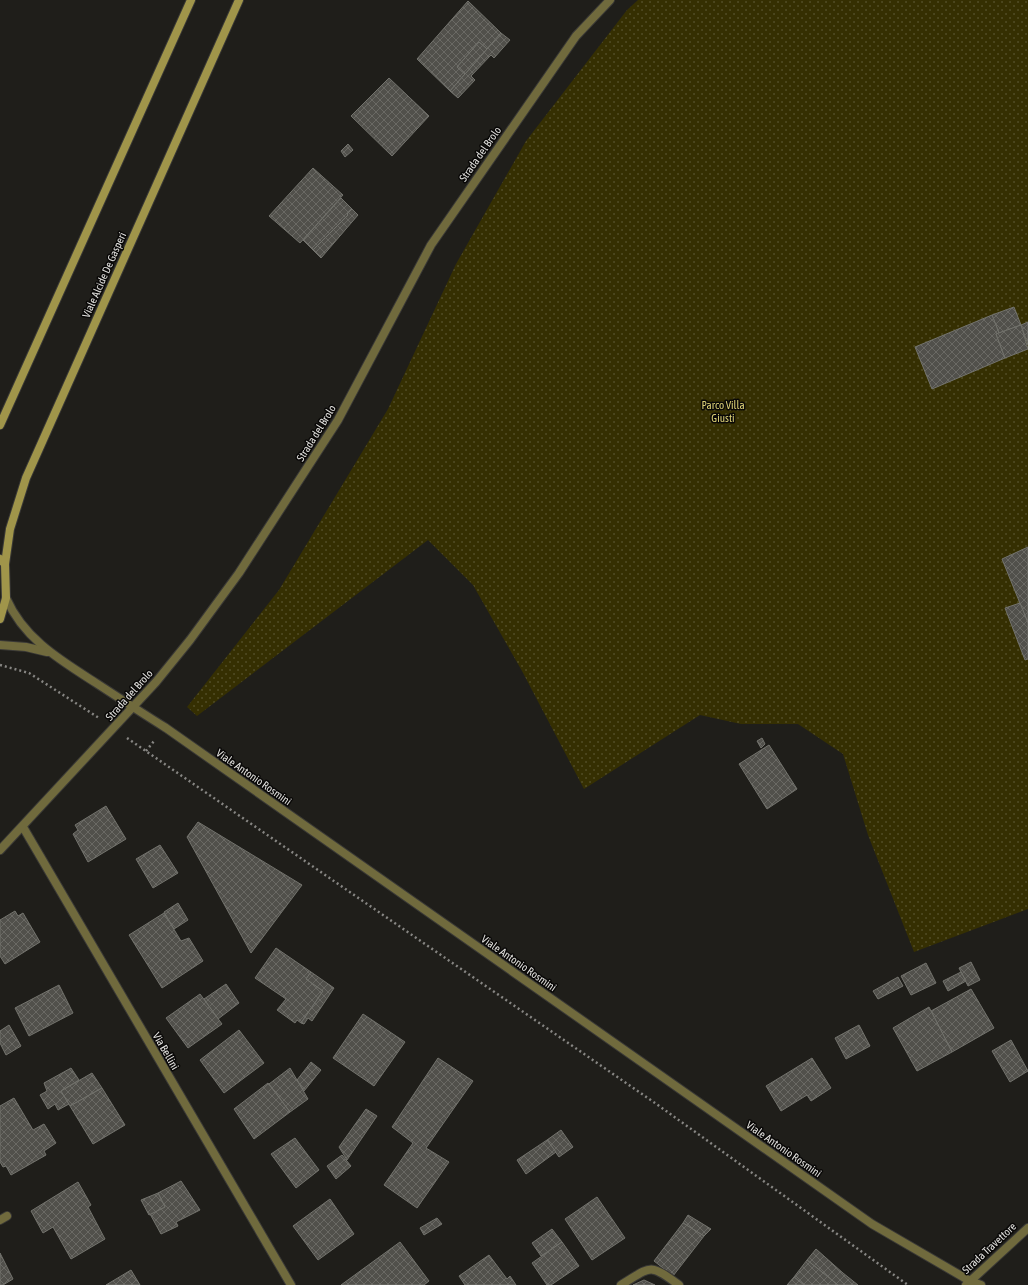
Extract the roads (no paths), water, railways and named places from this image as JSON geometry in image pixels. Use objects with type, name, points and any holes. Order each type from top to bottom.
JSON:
[{"type":"main road","points":[[0,425],[3,415],[191,0]]},
{"type":"main road","name":"Viale Alcide De Gasperi","points":[[0,619],[6,598],[3,562],[10,529],[26,478],[238,0]]},
{"type":"street","name":"Strada del Brolo","points":[[0,850],[23,827],[156,682],[190,640],[239,573],[338,420],[431,245],[576,36],[610,0]]},
{"type":"street","name":"Viale Antonio Rosmini","points":[[6,598],[12,611],[26,630],[48,652],[172,732],[872,1224],[968,1283],[982,1285]]},
{"type":"street","name":"Viale Antonio Rosmini","points":[[0,645],[26,647],[48,652]]},
{"type":"street","name":"Via Bellini","points":[[23,827],[291,1285]]},
{"type":"street","name":"Strada Travettore","points":[[968,1283],[1028,1228]]},
{"type":"street","points":[[621,1285],[648,1269],[655,1269],[679,1285]]},
{"type":"park label","name":"Parco Villa Giusti","points":[[723,411]]}]
